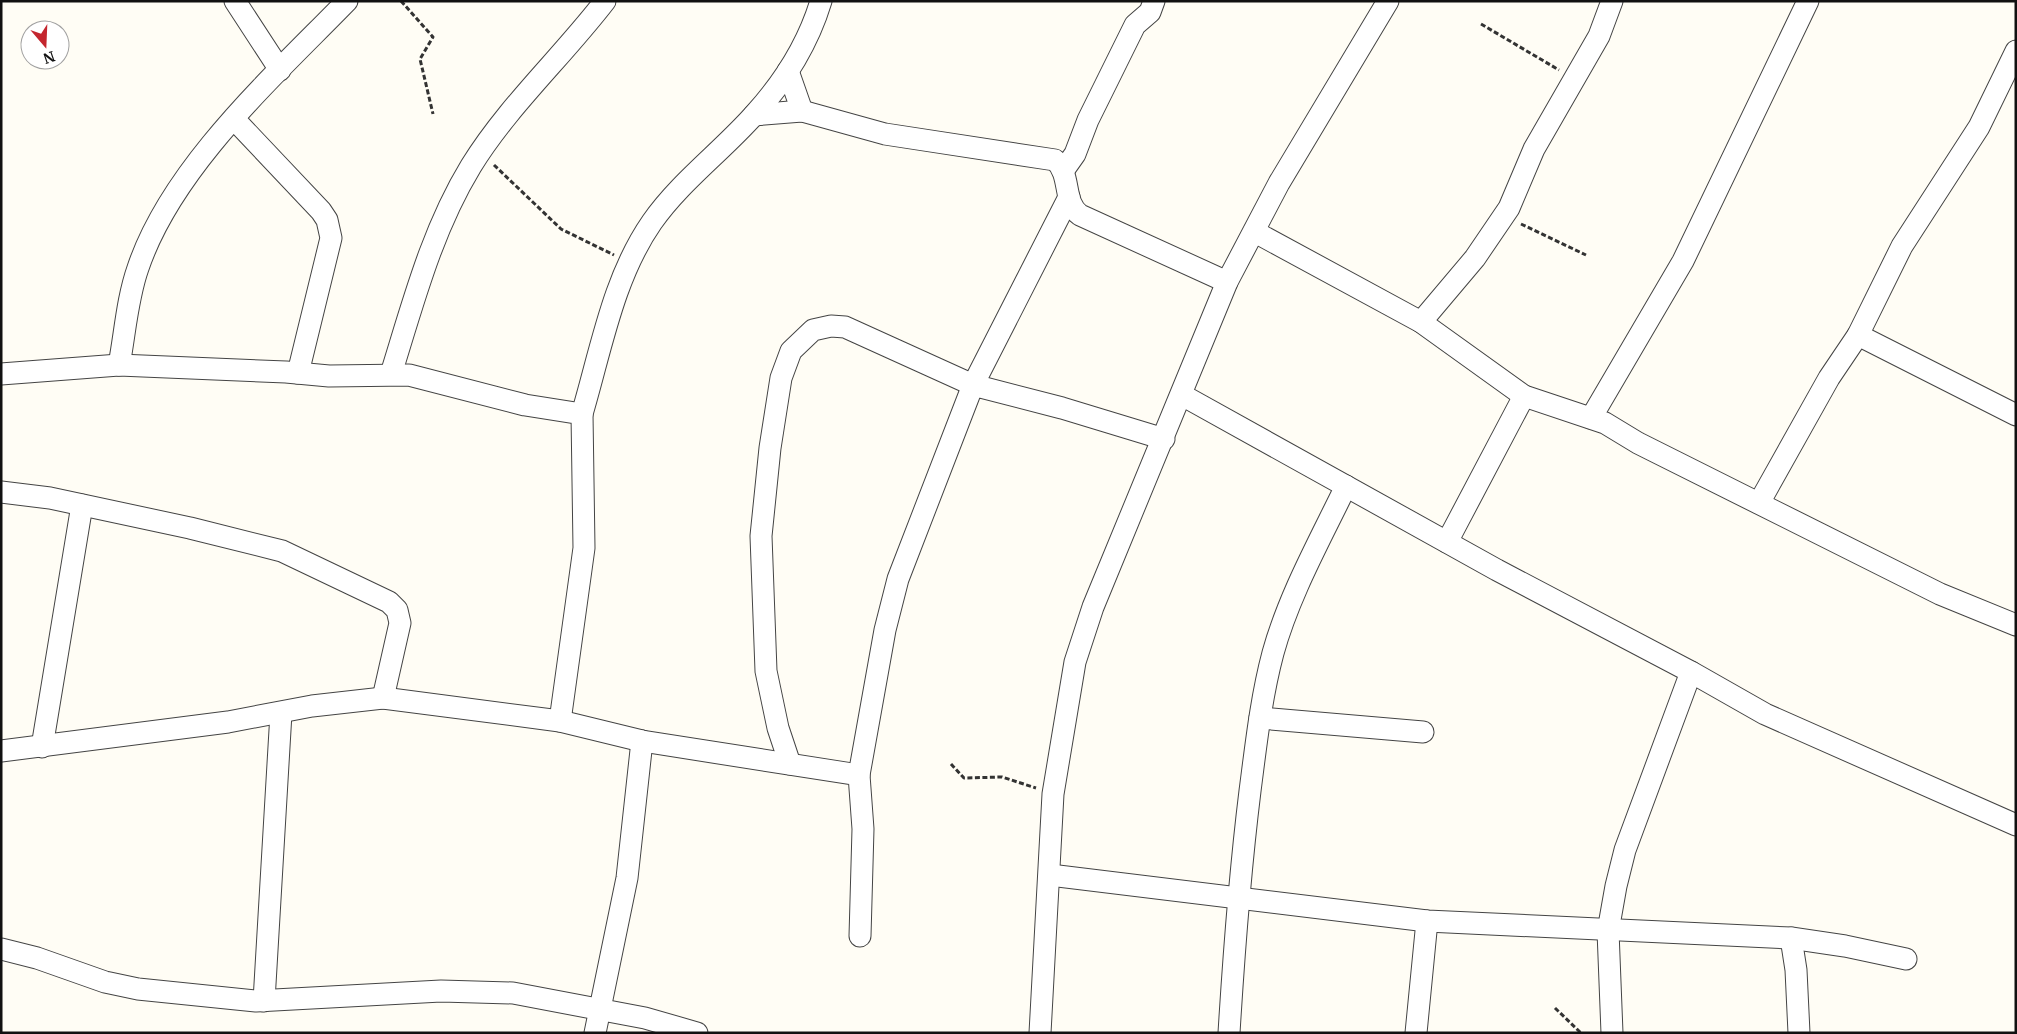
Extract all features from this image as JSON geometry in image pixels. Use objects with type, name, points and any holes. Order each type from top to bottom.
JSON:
[{"type":"street","points":[[235,1],[280,70]]},
{"type":"street","points":[[118,365],[137,270],[147,244],[174,191],[234,119],[347,1]]},
{"type":"street","points":[[391,374],[430,251],[450,203],[481,152],[508,115],[605,1]]},
{"type":"street","points":[[560,721],[584,548],[582,414],[619,286],[650,224],[668,200],[754,115],[788,71],[804,46],[821,1]]},
{"type":"street","points":[[1063,171],[1075,154],[1088,120],[1135,25],[1150,12],[1154,1]]},
{"type":"street","points":[[1040,1033],[1053,794],[1075,662],[1094,607],[1227,282],[1255,232],[1279,183],[1388,1]]},
{"type":"street","points":[[1421,322],[1475,258],[1504,216],[1541,136],[1598,36],[1612,1]]},
{"type":"street","points":[[1591,418],[1683,261],[1808,1]]},
{"type":"street","points":[[1759,503],[1829,378],[1858,335],[1902,246],[1979,127],[2016,51]]},
{"type":"street","points":[[788,71],[802,112]]},
{"type":"street","points":[[754,115],[802,112],[885,134],[1055,160],[1063,171],[1073,209],[1080,215],[1227,282]]},
{"type":"street","points":[[234,119],[321,211],[330,229],[331,238],[298,373]]},
{"type":"street","points":[[860,936],[863,829],[859,775],[885,630],[898,579],[973,385],[1069,197]]},
{"type":"street","points":[[1255,232],[1421,322],[1524,396],[1591,418],[1940,594],[2016,625]]},
{"type":"street","points":[[790,764],[778,728],[766,671],[762,536],[775,410],[781,378],[791,351],[813,330],[825,327],[844,327],[973,385],[1062,408],[1164,439]]},
{"type":"street","points":[[1858,335],[2016,415]]},
{"type":"street","points":[[1,374],[118,365],[345,376],[410,375],[525,405],[582,414]]},
{"type":"street","points":[[1182,395],[1447,542],[1691,672],[1765,714],[2016,825]]},
{"type":"street","points":[[1447,542],[1524,396]]},
{"type":"street","points":[[1229,1033],[1237,898],[1260,718],[1273,653],[1285,616],[1346,486]]},
{"type":"street","points":[[1,492],[50,498],[190,528],[282,551],[389,602],[397,610],[400,623],[383,698]]},
{"type":"street","points":[[42,747],[82,505]]},
{"type":"street","points":[[1612,1033],[1608,931],[1616,886],[1625,850],[1691,672]]},
{"type":"street","points":[[1,751],[228,722],[312,706],[383,698],[560,721],[642,741],[859,775]]},
{"type":"street","points":[[264,1001],[281,713]]},
{"type":"street","points":[[1260,718],[1423,732]]},
{"type":"street","points":[[595,1033],[627,878],[642,741]]},
{"type":"street","points":[[1050,875],[1428,921],[1608,931],[1791,938],[1845,946],[1906,959]]},
{"type":"street","points":[[1416,1033],[1428,921]]},
{"type":"street","points":[[1791,938],[1796,970],[1799,1033]]},
{"type":"street","points":[[1,949],[37,958],[124,986],[235,1000],[264,1001],[366,994],[485,991],[513,993],[599,1008],[645,1018],[697,1033]]},
{"type":"path","points":[[401,1],[433,37],[420,59],[433,114]]},
{"type":"path","points":[[1481,24],[1574,79]]},
{"type":"path","points":[[481,152],[561,228],[630,263]]},
{"type":"path","points":[[1504,216],[1586,255]]},
{"type":"path","points":[[951,764],[964,778],[1002,777],[1053,794]]},
{"type":"path","points":[[1554,1008],[1581,1033]]}]
